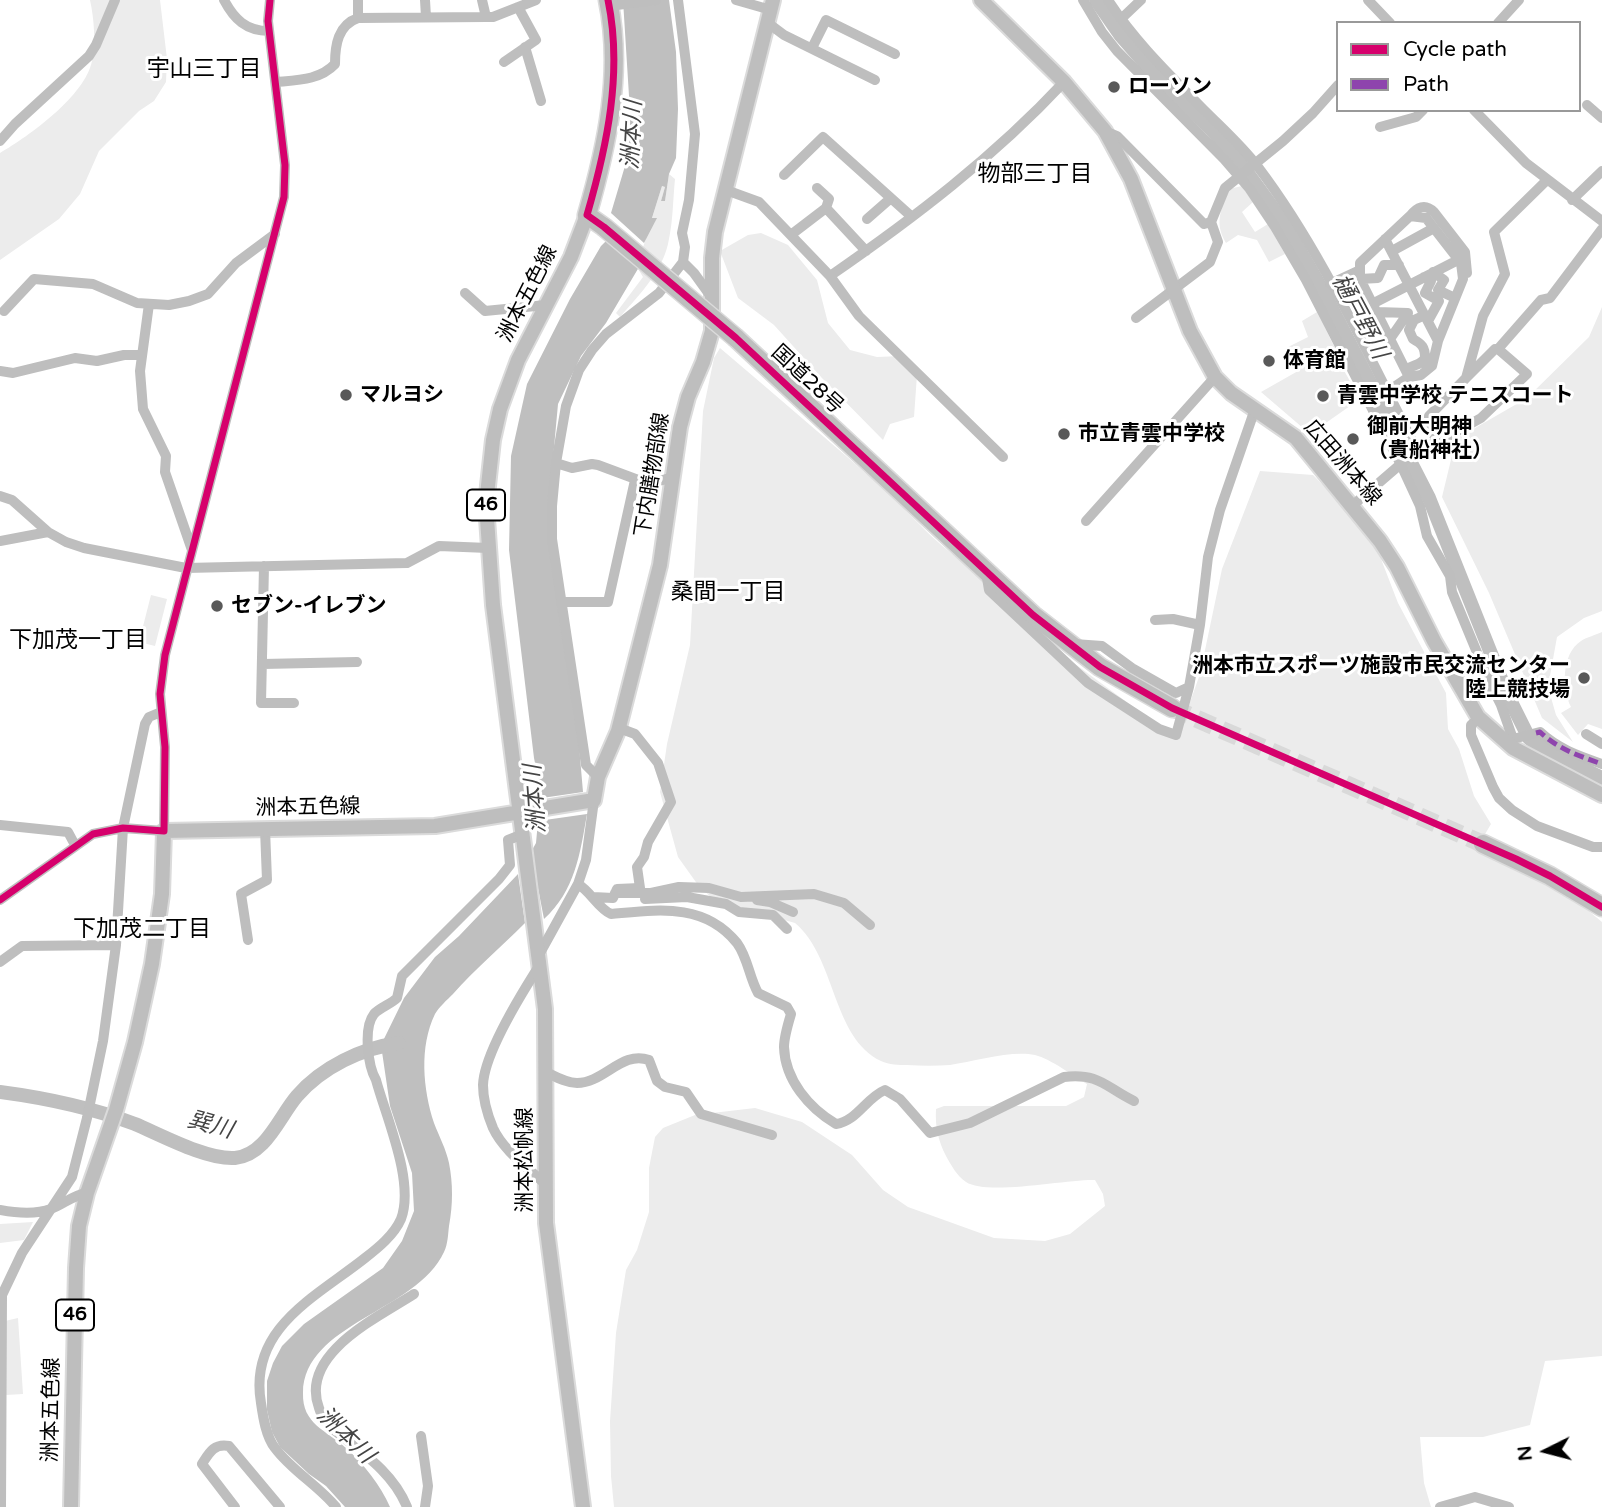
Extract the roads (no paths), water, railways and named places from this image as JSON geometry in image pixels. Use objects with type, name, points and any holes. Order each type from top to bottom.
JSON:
[{"type":"highway","points":[[587,215],[600,171],[612,103],[612,40],[608,3]]},
{"type":"highway","name":"国道28号","points":[[587,215],[736,338],[986,571],[1068,643],[1100,667],[1172,708]]},
{"type":"highway","points":[[1483,844],[1550,876],[1602,907]]},
{"type":"main road","name":"広田洲本線","points":[[981,0],[1064,82],[1105,131],[1131,179],[1190,331],[1215,377],[1231,393],[1296,438],[1352,506],[1397,567],[1479,718],[1513,748],[1602,794]]},
{"type":"main road","name":"下内膳物部線","points":[[592,801],[598,777],[619,728],[660,565],[683,417],[712,331],[712,258],[715,232],[771,11]]},
{"type":"main road","name":"洲本五色線","points":[[71,1507],[75,1268],[79,1226],[135,1042],[152,964],[162,894],[164,831],[435,826],[527,811],[488,548],[488,482],[500,409],[518,360],[571,257],[587,215]]},
{"type":"main road","points":[[527,811],[592,801]]},
{"type":"main road","name":"洲本松帆線","points":[[527,811],[524,841],[537,929],[547,1035],[545,1223],[583,1507]]},
{"type":"street","points":[[0,141],[89,56],[115,0]]},
{"type":"street","points":[[224,0],[232,16],[252,29],[269,31]]},
{"type":"street","points":[[0,900],[93,834],[123,828],[164,831],[165,747],[160,694],[164,655],[284,197],[285,165],[269,31],[270,0]]},
{"type":"street","points":[[358,0],[358,18]]},
{"type":"street","points":[[425,0],[426,17]]},
{"type":"street","points":[[482,0],[486,17]]},
{"type":"street","points":[[276,82],[317,77],[328,71],[335,64],[335,48],[340,34],[351,20],[486,17],[536,0]]},
{"type":"street","points":[[608,3],[656,0]]},
{"type":"street","points":[[598,777],[586,765],[552,539],[556,463],[570,391],[592,350],[606,334],[659,293],[682,262],[685,247],[682,233],[689,200],[695,134],[678,0]]},
{"type":"street","points":[[736,0],[771,11],[784,35],[876,80]]},
{"type":"street","points":[[1083,0],[1117,51],[1207,141],[1262,205],[1306,280],[1420,506],[1427,536],[1450,576],[1452,592],[1501,705],[1510,735],[1513,739],[1540,732],[1553,744],[1602,764]]},
{"type":"street","points":[[1121,19],[1141,0]]},
{"type":"street","points":[[1368,0],[1388,21]]},
{"type":"street","points":[[1500,21],[1519,0]]},
{"type":"street","points":[[1110,1],[1147,51],[1255,163],[1298,225],[1417,450]]},
{"type":"street","points":[[504,62],[536,40],[518,7]]},
{"type":"street","points":[[812,48],[826,20],[895,54]]},
{"type":"street","points":[[525,47],[541,101]]},
{"type":"street","points":[[830,276],[912,217],[985,159],[1064,82]]},
{"type":"street","points":[[1136,318],[1210,261],[1218,242],[1211,222],[1225,188],[1303,123],[1336,87]]},
{"type":"street","points":[[1587,105],[1602,118]]},
{"type":"street","points":[[1380,127],[1416,117],[1421,112]]},
{"type":"street","points":[[1476,112],[1526,163],[1602,221]]},
{"type":"street","points":[[1105,131],[1117,136],[1204,223],[1211,222]]},
{"type":"street","points":[[784,175],[823,137],[912,217]]},
{"type":"street","points":[[1573,200],[1602,171]]},
{"type":"street","points":[[1466,378],[1487,305],[1505,274],[1494,232],[1547,180]]},
{"type":"street","points":[[792,234],[826,208],[829,199],[817,188]]},
{"type":"street","points":[[726,190],[759,202],[830,276],[859,316],[1003,457]]},
{"type":"street","points":[[867,219],[891,198]]},
{"type":"street","points":[[1423,206],[1434,212],[1465,252],[1468,271],[1438,341],[1432,366],[1421,375],[1408,373],[1360,274],[1360,263],[1416,209],[1423,206]]},
{"type":"street","points":[[826,208],[866,251]]},
{"type":"street","points":[[1410,216],[1426,218],[1461,263],[1462,280]]},
{"type":"street","points":[[1392,251],[1434,228]]},
{"type":"street","points":[[1440,441],[1429,430],[1429,416],[1497,349],[1541,300],[1550,298],[1602,229]]},
{"type":"street","points":[[4,311],[34,279],[93,284],[137,303],[179,303],[208,293],[236,263],[275,234]]},
{"type":"street","points":[[1385,239],[1438,341]]},
{"type":"street","points":[[1375,308],[1409,285],[1458,260]]},
{"type":"street","points":[[682,262],[694,273],[712,298]]},
{"type":"street","points":[[1330,284],[1360,274],[1378,278],[1384,265],[1399,265]]},
{"type":"street","points":[[1387,392],[1425,358],[1422,343],[1413,339],[1409,330],[1414,320],[1426,318],[1439,301],[1425,293],[1431,281],[1429,275]]},
{"type":"street","points":[[1429,275],[1444,280],[1438,290],[1455,298]]},
{"type":"street","points":[[465,293],[485,311],[546,305]]},
{"type":"street","points":[[149,304],[139,387],[143,409],[166,456],[165,472],[191,550]]},
{"type":"street","points":[[1375,308],[1408,313],[1390,339]]},
{"type":"street","points":[[1352,506],[1417,450],[1440,441],[1481,418],[1527,374],[1497,349],[1476,336]]},
{"type":"street","points":[[0,371],[13,373],[75,358],[97,361],[124,355],[141,355]]},
{"type":"street","points":[[1086,522],[1215,377]]},
{"type":"street","points":[[986,571],[989,590],[1053,652],[1088,682],[1159,729],[1176,735],[1189,687],[1208,557],[1220,510],[1255,409]]},
{"type":"street","points":[[556,463],[572,468],[598,465],[649,484],[673,477]]},
{"type":"street","points":[[561,602],[608,602],[635,480]]},
{"type":"street","points":[[0,496],[12,500],[48,532],[84,548],[186,568],[407,563],[439,546],[488,548]]},
{"type":"street","points":[[0,541],[48,532]]},
{"type":"street","points":[[264,566],[261,703],[294,704]]},
{"type":"street","points":[[1155,620],[1173,619],[1200,625]]},
{"type":"street","points":[[1068,643],[1102,646],[1132,668],[1176,693],[1189,687]]},
{"type":"street","points":[[263,664],[357,662]]},
{"type":"street","points":[[1468,701],[1491,687]]},
{"type":"street","points":[[1,1507],[1,1295],[22,1253],[72,1177],[103,1041],[116,945],[123,828],[145,724],[149,717],[161,712]]},
{"type":"street","points":[[1479,718],[1471,725],[1471,735],[1499,798],[1536,826],[1592,847],[1602,847]]},
{"type":"street","points":[[614,896],[617,889],[640,888],[637,867],[671,802],[658,763],[635,734],[619,728]]},
{"type":"street","points":[[1586,734],[1602,744]]},
{"type":"street","points":[[544,1183],[503,1144],[493,1129],[483,1086],[497,1042],[578,884],[586,860],[592,801]]},
{"type":"street","points":[[0,825],[68,832],[75,845]]},
{"type":"street","points":[[248,940],[241,894],[267,880],[265,830]]},
{"type":"street","points":[[336,1507],[273,1447],[264,1419],[259,1383],[266,1352],[281,1324],[384,1243],[401,1220],[404,1198],[400,1165],[376,1080],[369,1068],[368,1028],[374,1013],[397,998],[402,976],[510,865],[508,840],[524,841]]},
{"type":"street","points":[[578,884],[604,911],[611,914],[658,910],[700,914],[723,930],[738,944],[758,993],[787,1007],[791,1014],[784,1046],[788,1066],[799,1092],[836,1124],[846,1122],[878,1093],[885,1090],[900,1099],[930,1133],[970,1123],[1064,1077],[1099,1079],[1134,1101]]},
{"type":"street","points":[[593,897],[651,893],[679,887],[709,888],[770,902],[793,912]]},
{"type":"street","points":[[741,897],[810,894],[844,903],[870,925]]},
{"type":"street","points":[[810,894],[832,907]]},
{"type":"street","points":[[614,896],[687,897],[726,904],[739,912],[773,915],[788,929]]},
{"type":"street","points":[[0,962],[22,946],[116,945]]},
{"type":"street","points":[[546,1072],[563,1081],[578,1083],[594,1079],[632,1058],[640,1057],[649,1060],[657,1081],[665,1087],[686,1093],[701,1114],[772,1135]]},
{"type":"street","points":[[0,1210],[17,1214],[50,1209],[78,1194],[87,1194]]},
{"type":"street","points":[[407,1507],[395,1485],[367,1455],[322,1419],[315,1398],[315,1386],[324,1361],[344,1340],[414,1294]]},
{"type":"street","points":[[421,1436],[428,1486],[425,1507]]},
{"type":"street","points":[[235,1507],[202,1464],[212,1448],[221,1444],[229,1446],[280,1507]]},
{"type":"street","points":[[1440,1507],[1475,1497],[1508,1507]]},
{"type":"water","name":"洲本川","points":[[623,0],[669,0],[676,52],[676,158],[669,174],[665,201],[661,201],[665,187],[662,186],[652,218],[657,218],[644,243],[611,213],[625,166],[630,112]]},
{"type":"water","points":[[611,236],[642,262],[606,323],[581,356],[558,404],[548,513],[575,699],[583,792],[542,798],[534,758],[509,550],[511,456],[527,384],[570,299],[601,246]]},
{"type":"water","points":[[587,814],[569,884],[544,919],[531,852],[536,843],[538,821]]},
{"type":"water","points":[[518,874],[525,923],[439,1009],[427,1040],[424,1068],[427,1096],[448,1158],[451,1179],[451,1210],[444,1252],[430,1272],[410,1290],[341,1333],[322,1350],[308,1369],[303,1393],[306,1412],[359,1461],[377,1483],[390,1507],[345,1507],[326,1486],[280,1447],[272,1432],[267,1410],[267,1381],[282,1346],[304,1324],[383,1268],[402,1241],[414,1211],[412,1173],[390,1106],[381,1045],[404,998],[435,957],[459,936]]},
{"type":"waterway","name":"樋戸野川","points":[[1096,0],[1121,36],[1157,77],[1236,157],[1284,223],[1324,293],[1429,498],[1508,696],[1529,738],[1541,748],[1602,778]]},
{"type":"waterway","name":"巽川","points":[[0,1092],[102,1113],[198,1151],[235,1158],[246,1155],[263,1143],[297,1096],[318,1076],[357,1054],[399,1043]]},
{"type":"tunnel","points":[[1172,708],[1483,844]]},
{"type":"place","name":"ローソン","points":[[1114,87]]},
{"type":"place","name":"体育館","points":[[1269,361]]},
{"type":"place","name":"マルヨシ","points":[[346,395]]},
{"type":"place","name":"青雲中学校 テニスコート","points":[[1323,396]]},
{"type":"place","name":"市立青雲中学校","points":[[1064,434]]},
{"type":"place","name":"御前大明神 （貴船神社）","points":[[1353,439]]},
{"type":"place","name":"セブン-イレブン","points":[[217,606]]},
{"type":"place","name":"洲本市立スポーツ施設市民交流センター 陸上競技場","points":[[1584,678]]},
{"type":"district","name":"宇山三丁目","points":[[204,70]]},
{"type":"district","name":"物部三丁目","points":[[1035,175]]},
{"type":"district","name":"桑間一丁目","points":[[728,593]]},
{"type":"district","name":"下加茂一丁目","points":[[78,641]]},
{"type":"district","name":"下加茂二丁目","points":[[142,930]]}]
